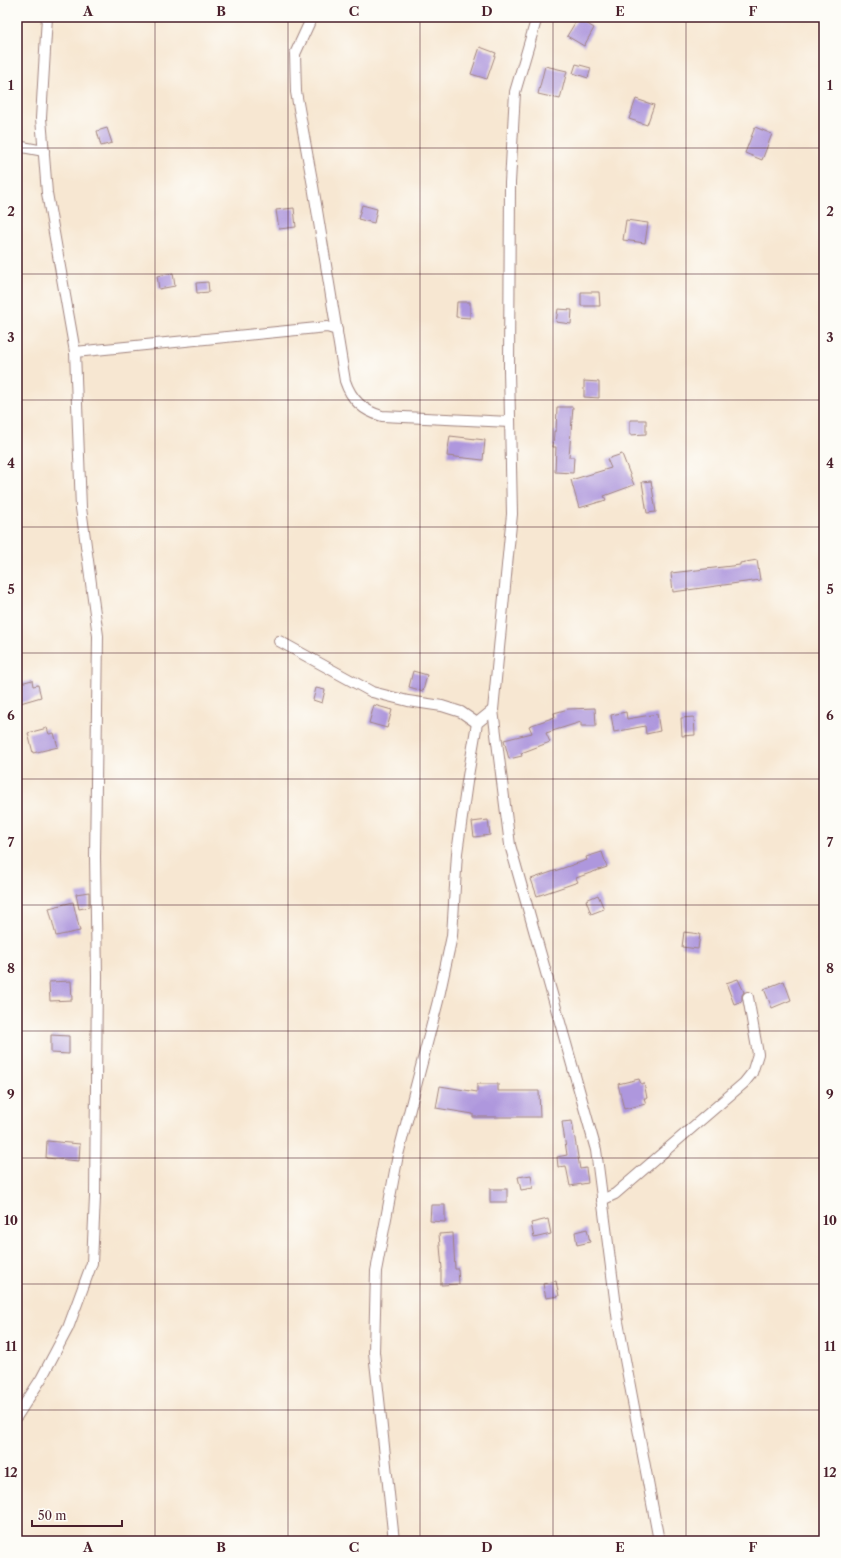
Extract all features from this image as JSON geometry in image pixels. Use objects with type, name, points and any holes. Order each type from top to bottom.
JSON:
[{"type":"street","points":[[17,1416],[41,1379],[68,1328],[92,1263],[95,1197],[97,976],[95,857],[98,636],[81,508],[75,352],[48,193],[41,118],[47,17]]},
{"type":"street","points":[[312,17],[295,54],[296,92],[314,186],[345,381],[348,388],[357,402],[369,411],[382,416],[510,422]]},
{"type":"street","points":[[537,17],[515,92],[510,183],[510,422],[512,514],[492,710],[510,845],[596,1150],[618,1322],[659,1541]]},
{"type":"street","points":[[17,146],[44,151]]},
{"type":"street","points":[[75,352],[327,327],[337,330]]},
{"type":"street","points":[[280,641],[372,692],[408,701],[442,706],[461,712],[478,723]]},
{"type":"street","points":[[394,1541],[374,1352],[376,1271],[398,1155],[438,1001],[452,936],[457,853],[467,782],[478,723],[492,710]]},
{"type":"street","points":[[602,1200],[615,1194],[744,1082],[752,1073],[758,1054],[748,997]]},
{"type":"building","points":[[578,18],[594,28],[584,46],[567,36]]},
{"type":"building","points":[[480,47],[496,53],[487,79],[471,74]]},
{"type":"building","points":[[576,64],[591,68],[588,78],[573,73]]},
{"type":"building","points":[[545,66],[567,71],[560,99],[538,94]]},
{"type":"building","points":[[636,99],[654,105],[647,125],[629,119]]},
{"type":"building","points":[[755,127],[772,134],[762,160],[745,153]]},
{"type":"building","points":[[107,128],[112,143],[101,146],[97,131]]},
{"type":"building","points":[[362,205],[377,209],[374,223],[358,219]]},
{"type":"building","points":[[294,208],[296,227],[279,229],[276,210]]},
{"type":"building","points":[[626,220],[648,223],[645,243],[623,240]]},
{"type":"building","points":[[173,273],[175,286],[159,289],[157,276]]},
{"type":"building","points":[[208,282],[209,292],[197,293],[196,283]]},
{"type":"building","points":[[581,292],[599,292],[600,306],[581,306]]},
{"type":"building","points":[[457,302],[470,302],[470,318],[456,317]]},
{"type":"building","points":[[558,309],[572,310],[571,324],[556,322]]},
{"type":"building","points":[[584,381],[599,382],[599,398],[584,397]]},
{"type":"building","points":[[557,407],[573,407],[569,457],[574,457],[573,473],[555,472],[556,447],[553,447],[554,431],[556,431]]},
{"type":"building","points":[[630,420],[646,420],[646,434],[630,435]]},
{"type":"building","points":[[450,436],[485,440],[483,460],[447,456]]},
{"type":"building","points":[[622,454],[634,485],[604,496],[606,500],[579,508],[571,480],[611,468],[607,459]]},
{"type":"building","points":[[651,481],[656,512],[647,513],[642,482]]},
{"type":"building","points":[[757,560],[760,580],[673,592],[671,573],[740,565],[740,563]]},
{"type":"building","points":[[413,671],[427,675],[423,691],[409,687]]},
{"type":"building","points":[[32,680],[33,686],[38,685],[41,697],[17,704],[17,684]]},
{"type":"building","points":[[316,688],[325,690],[322,703],[313,700]]},
{"type":"building","points":[[374,705],[392,710],[387,728],[369,723]]},
{"type":"building","points":[[595,708],[596,726],[581,726],[581,722],[546,733],[550,742],[521,753],[522,756],[509,759],[504,740],[532,733],[529,726],[555,717],[554,713],[568,709]]},
{"type":"building","points":[[626,712],[627,719],[657,714],[660,731],[646,734],[645,726],[614,732],[611,715]]},
{"type":"building","points":[[694,717],[695,735],[682,736],[681,718]]},
{"type":"building","points":[[47,728],[49,734],[54,733],[58,747],[33,753],[28,733]]},
{"type":"building","points":[[488,820],[490,835],[474,837],[472,822]]},
{"type":"building","points":[[602,852],[607,867],[576,878],[578,882],[537,896],[531,879],[587,860],[586,857]]},
{"type":"building","points":[[89,892],[89,907],[79,909],[76,894]]},
{"type":"building","points":[[598,895],[604,909],[591,914],[586,900]]},
{"type":"building","points":[[73,902],[80,931],[56,936],[49,908]]},
{"type":"building","points":[[684,932],[700,934],[698,949],[682,947]]},
{"type":"building","points":[[738,979],[744,992],[742,995],[742,1001],[734,1004],[726,983]]},
{"type":"building","points":[[71,981],[72,1000],[50,1001],[49,982]]},
{"type":"building","points":[[784,981],[791,1000],[772,1008],[764,989]]},
{"type":"building","points":[[51,1035],[69,1036],[69,1054],[51,1053]]},
{"type":"building","points":[[639,1079],[641,1084],[644,1083],[647,1098],[644,1098],[646,1104],[624,1109],[618,1084]]},
{"type":"building","points":[[477,1084],[498,1084],[498,1091],[539,1091],[540,1117],[473,1117],[473,1114],[436,1108],[440,1086],[477,1092]]},
{"type":"building","points":[[572,1121],[580,1169],[586,1168],[588,1183],[570,1186],[566,1166],[558,1167],[557,1157],[567,1155],[562,1122]]},
{"type":"building","points":[[47,1141],[80,1144],[79,1161],[46,1158]]},
{"type":"building","points":[[531,1175],[533,1188],[521,1190],[518,1177]]},
{"type":"building","points":[[490,1189],[507,1189],[507,1202],[490,1202]]},
{"type":"building","points":[[431,1205],[445,1205],[445,1222],[430,1221]]},
{"type":"building","points":[[548,1219],[551,1234],[534,1238],[531,1223]]},
{"type":"building","points":[[587,1229],[590,1242],[577,1245],[575,1232]]},
{"type":"building","points":[[453,1233],[455,1269],[458,1269],[459,1284],[441,1285],[442,1269],[439,1234]]},
{"type":"building","points":[[556,1281],[559,1296],[546,1298],[543,1284]]}]
